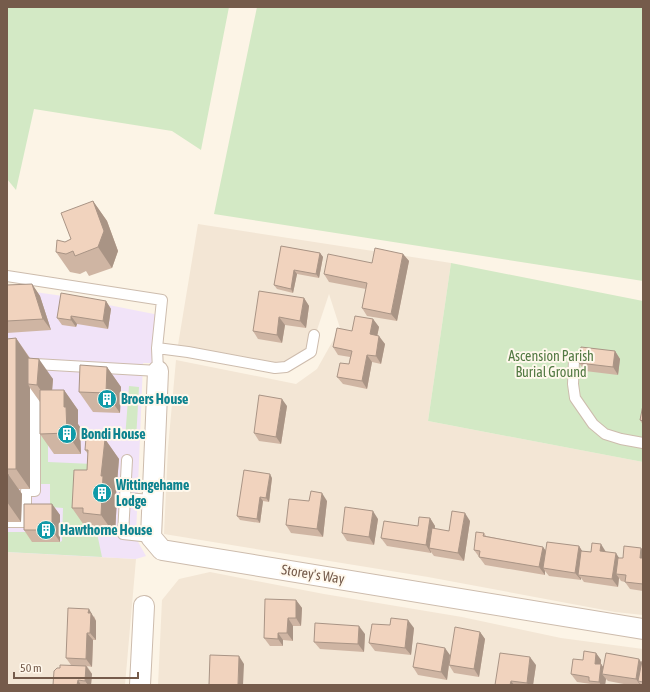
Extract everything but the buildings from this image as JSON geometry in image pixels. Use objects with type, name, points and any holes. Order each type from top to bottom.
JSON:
[{"type":"street","points":[[151,536],[158,371]]},
{"type":"street","name":"Storey's Way","points":[[151,536],[162,550],[643,629]]},
{"type":"street","points":[[140,685],[144,606]]},
{"type":"lane","points":[[7,276],[162,300],[157,348],[158,371],[35,364],[35,491],[26,491],[26,522],[7,522]]},
{"type":"lane","points":[[157,348],[188,352],[275,368],[286,367],[311,352],[314,335]]},
{"type":"lane","points":[[574,360],[572,384],[575,398],[593,424],[605,434],[621,440],[643,443]]},
{"type":"lane","points":[[127,460],[123,534],[151,536]]},
{"type":"lane","points":[[125,498],[152,500]]},
{"type":"shaded area","points":[[198,224],[451,263],[428,421],[643,462],[643,615],[615,612],[428,577],[164,534],[168,448],[176,360],[296,384],[317,369],[340,328],[329,294],[317,330],[305,350],[283,364],[178,345]]},
{"type":"shaded area","points":[[7,288],[63,296],[159,315],[165,327],[159,363],[143,363],[136,535],[137,540],[146,556],[136,559],[7,552]]},
{"type":"shaded area","points":[[7,552],[136,559],[125,685],[7,685]]},
{"type":"shaded area","points":[[210,572],[324,594],[462,617],[561,638],[643,649],[643,685],[158,685],[162,600],[179,579]]},
{"type":"green space","points":[[7,7],[229,7],[201,150],[172,131],[34,109],[16,190],[7,179]]},
{"type":"green space","points":[[257,7],[643,7],[643,281],[214,214]]},
{"type":"green space","name":"Ascension Parish Burial Ground","points":[[451,263],[643,301],[643,462],[428,421]]},
{"type":"green space","points":[[129,386],[139,387],[136,440],[125,439]]},
{"type":"green space","points":[[41,410],[48,410],[48,462],[93,464],[86,528],[97,528],[102,557],[7,552],[7,532],[32,532],[60,542],[62,541],[63,508],[50,507],[50,484],[41,484]]},
{"type":"place","name":"Broers House","points":[[107,399]]},
{"type":"place","name":"Bondi House","points":[[67,434]]},
{"type":"place","name":"Wittingehame Lodge","points":[[102,493]]},
{"type":"place","name":"Hawthorne House","points":[[46,530]]}]
